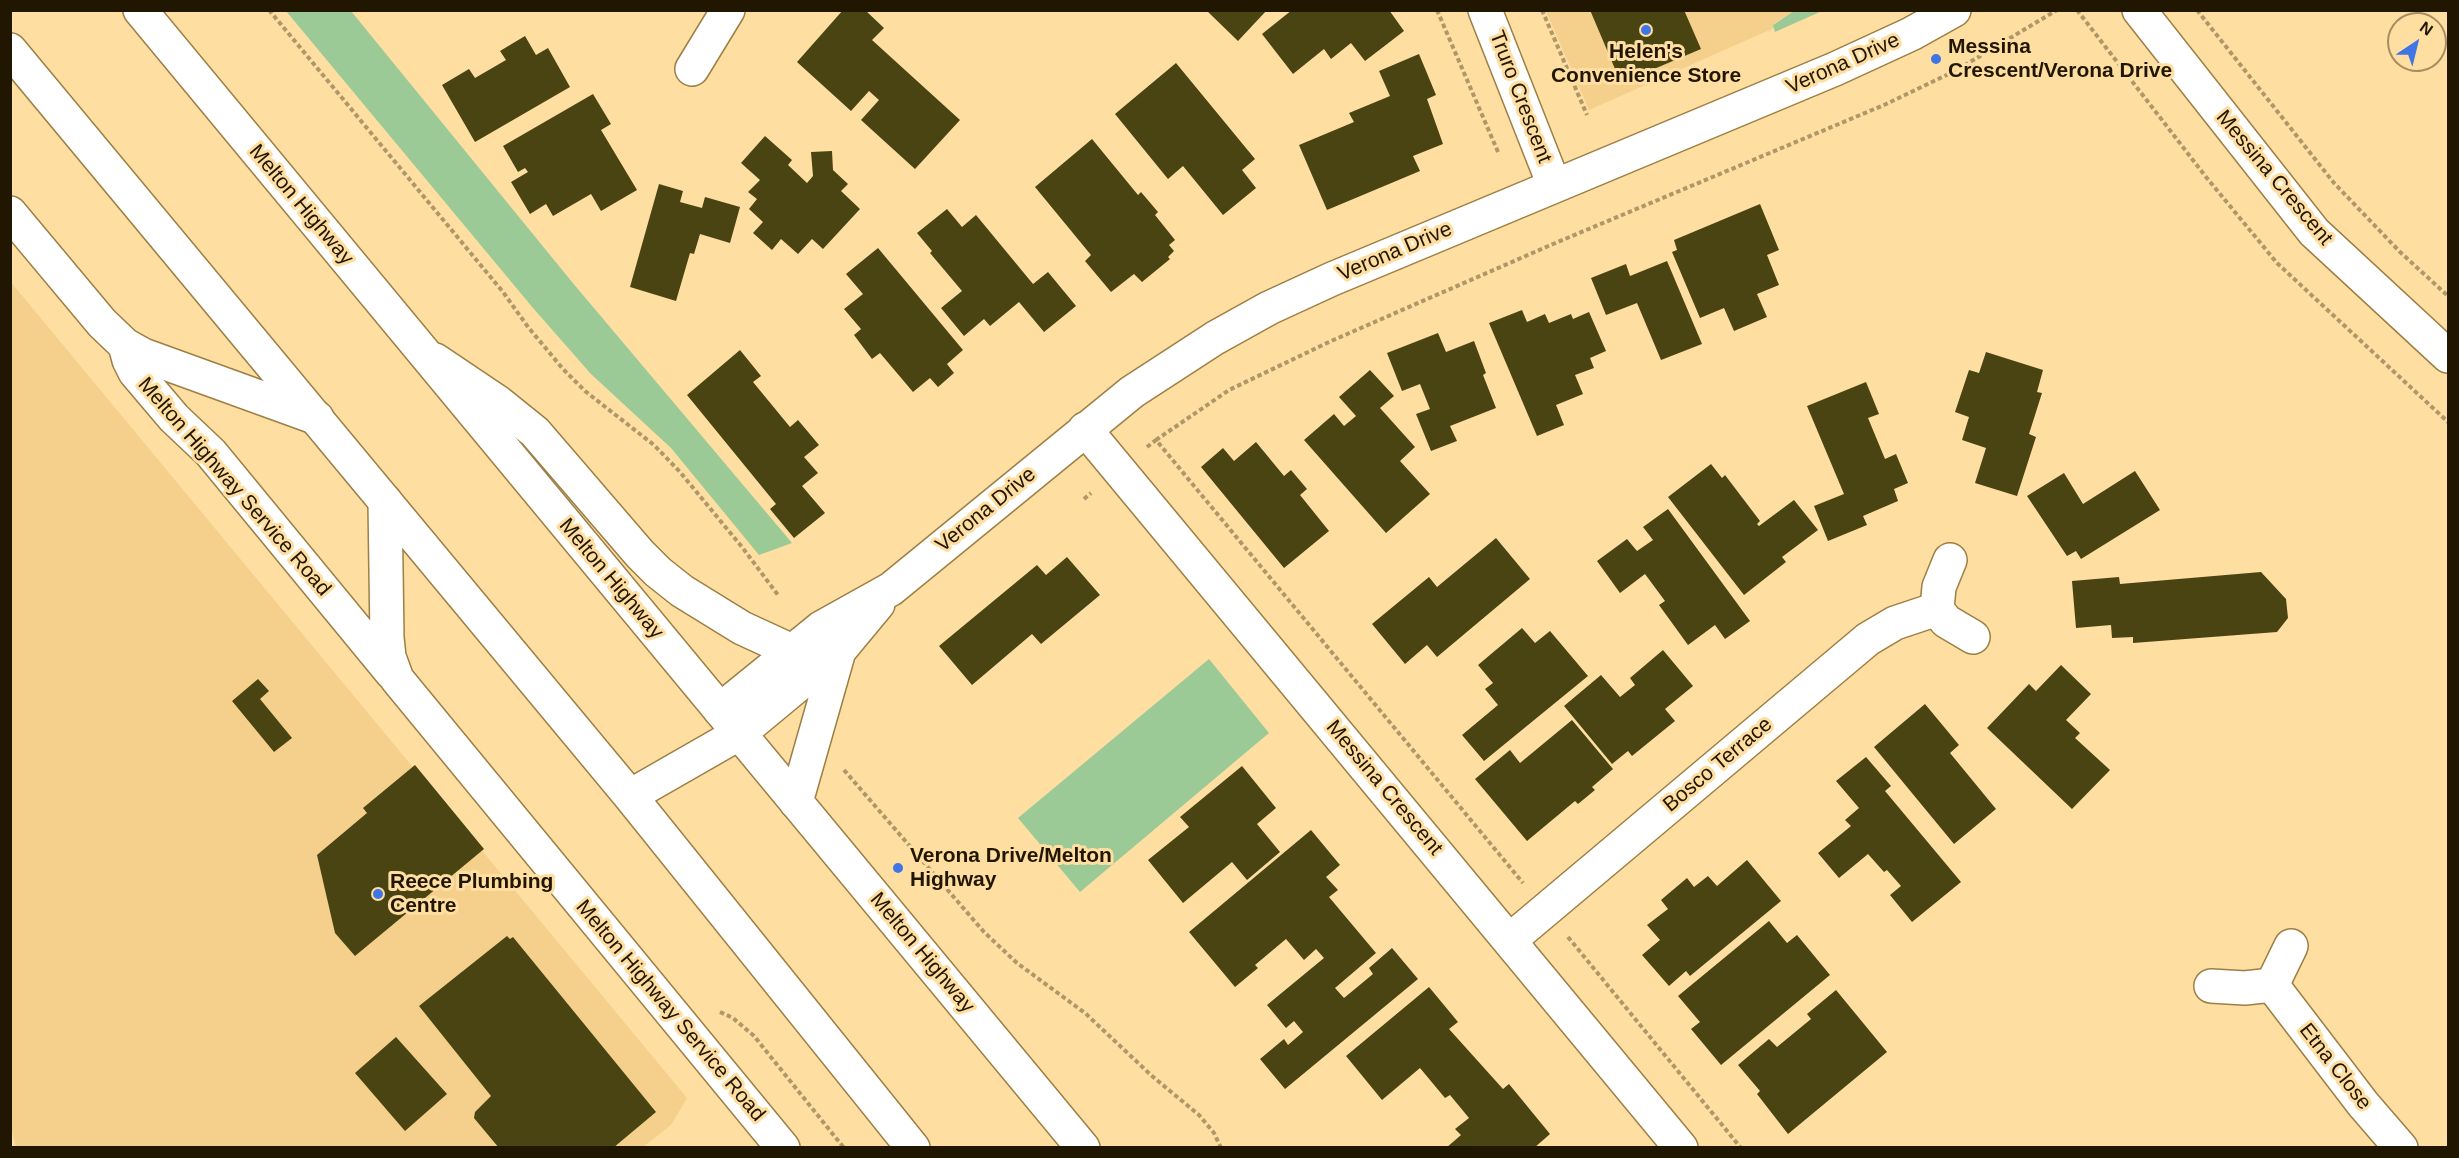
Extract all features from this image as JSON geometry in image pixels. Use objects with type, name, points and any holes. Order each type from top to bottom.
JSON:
[{"type":"main road","name":"Melton Highway","points":[[140,10],[1083,1148]]},
{"type":"main road","points":[[692,69],[728,10]]},
{"type":"main road","name":"Truro Crescent","points":[[1485,10],[1554,184]]},
{"type":"main road","name":"Verona Drive","points":[[730,722],[792,651],[821,628],[891,589],[1132,392],[1173,364],[1269,308],[1554,184],[1835,69],[1911,34],[1954,10]]},
{"type":"main road","name":"Messina Crescent","points":[[2139,10],[2314,232],[2448,356]]},
{"type":"main road","points":[[10,50],[630,796],[913,1148]]},
{"type":"main road","name":"Melton Highway Service Road","points":[[10,213],[102,323],[125,345],[143,355],[317,418]]},
{"type":"main road","name":"Melton Highway Service Road","points":[[125,345],[135,372],[174,418],[217,460],[783,1148]]},
{"type":"main road","points":[[423,352],[518,417],[535,432],[639,554],[658,572],[708,608],[742,628],[792,651]]},
{"type":"main road","name":"Messina Crescent","points":[[1085,429],[1682,1148]]},
{"type":"main road","name":"Melton Highway Service Road","points":[[385,501],[387,638],[389,657],[397,679]]},
{"type":"main road","points":[[1950,560],[1939,587],[1937,609],[1946,621],[1973,637]]},
{"type":"main road","name":"Verona Drive","points":[[730,722],[839,651],[891,589]]},
{"type":"main road","name":"Bosco Terrace","points":[[1510,940],[1868,639],[1895,623],[1937,609]]},
{"type":"main road","points":[[796,802],[839,651]]},
{"type":"main road","points":[[630,796],[730,722]]},
{"type":"main road","points":[[2211,986],[2245,988],[2272,985],[2291,946]]},
{"type":"main road","name":"Etna Close","points":[[2272,985],[2363,1104],[2401,1148]]},
{"type":"path","points":[[270,10],[503,292],[563,369],[585,391],[654,445],[680,472],[778,595]]},
{"type":"path","points":[[1437,10],[1498,152]]},
{"type":"path","points":[[1542,10],[1587,115]]},
{"type":"path","points":[[1084,499],[1156,440],[1229,390],[1329,342],[1542,249],[1884,105],[1955,71],[2057,10]]},
{"type":"path","points":[[2077,10],[2206,177],[2277,263],[2448,422]]},
{"type":"path","points":[[2197,10],[2334,183],[2400,252],[2448,296]]},
{"type":"path","points":[[1156,440],[1741,1148]]},
{"type":"path","points":[[841,766],[984,932],[1017,963],[1085,1013],[1152,1076],[1199,1115],[1214,1133],[1221,1148]]},
{"type":"path","points":[[680,1023],[697,1013],[708,1011],[716,1011],[733,1018],[754,1036],[844,1148]]},
{"type":"shaded area","points":[[1546,11],[1794,11],[1773,24],[1774,28],[1589,110]]},
{"type":"shaded area","points":[[10,281],[687,1098],[671,1125],[643,1147],[16,1147],[10,1123]]},
{"type":"green space","points":[[286,11],[351,11],[572,282],[792,543],[759,555],[671,448],[591,374],[533,308]]},
{"type":"green space","points":[[1794,11],[1822,11],[1775,32],[1773,25]]},
{"type":"green space","points":[[1209,659],[1269,733],[1080,892],[1018,818]]},
{"type":"building","points":[[843,10],[865,10],[884,28],[872,40],[960,120],[915,169],[861,120],[879,100],[869,91],[851,111],[797,62]]},
{"type":"building","points":[[1206,10],[1267,10],[1238,41]]},
{"type":"building","points":[[1292,10],[1389,10],[1404,31],[1365,61],[1351,43],[1331,59],[1324,49],[1293,74],[1262,34]]},
{"type":"building","name":"Helen's Convenience Store","points":[[1590,10],[1684,10],[1701,49],[1621,83]]},
{"type":"building","points":[[525,36],[536,55],[548,48],[570,87],[475,142],[442,85],[469,69],[475,78],[506,60],[500,51]]},
{"type":"building","points":[[1419,54],[1436,95],[1427,99],[1443,144],[1413,156],[1420,171],[1327,210],[1299,145],[1354,122],[1349,113],[1390,96],[1379,71]]},
{"type":"building","points":[[1176,63],[1255,159],[1242,170],[1256,188],[1223,215],[1183,166],[1168,179],[1115,114]]},
{"type":"building","points":[[593,94],[611,124],[601,130],[637,190],[601,211],[591,194],[553,216],[546,204],[530,214],[511,182],[528,172],[525,168],[518,172],[503,146]]},
{"type":"building","points":[[765,136],[792,160],[788,165],[807,183],[813,176],[811,152],[832,151],[833,170],[848,184],[841,191],[860,209],[823,249],[812,239],[798,254],[781,239],[772,250],[753,233],[763,222],[749,209],[757,199],[748,192],[760,180],[741,163]]},
{"type":"building","points":[[1092,139],[1138,195],[1141,192],[1158,212],[1155,215],[1175,240],[1169,245],[1174,251],[1168,257],[1170,259],[1142,282],[1134,274],[1111,292],[1085,261],[1091,255],[1035,187]]},
{"type":"building","points":[[659,184],[683,191],[680,202],[702,208],[705,197],[740,207],[730,243],[700,234],[694,254],[690,253],[676,301],[630,287]]},
{"type":"building","points":[[1760,204],[1779,250],[1767,255],[1779,285],[1757,294],[1767,317],[1734,331],[1724,308],[1700,318],[1672,252],[1677,250],[1674,240]]},
{"type":"building","points":[[947,209],[962,227],[976,215],[1033,284],[1048,272],[1076,306],[1044,332],[1019,302],[990,326],[984,319],[964,336],[941,308],[962,291],[930,253],[932,251],[917,233]]},
{"type":"building","points":[[878,248],[963,350],[947,364],[954,373],[938,387],[930,378],[913,392],[880,353],[872,359],[854,335],[861,329],[844,309],[863,294],[846,274]]},
{"type":"building","points":[[1667,261],[1702,344],[1661,360],[1637,303],[1606,315],[1591,278],[1626,264],[1630,276]]},
{"type":"building","points":[[1522,310],[1527,322],[1545,314],[1549,323],[1571,314],[1573,319],[1589,312],[1606,351],[1590,358],[1594,368],[1575,375],[1583,394],[1556,405],[1564,425],[1537,436],[1489,323]]},
{"type":"building","points":[[1438,333],[1446,352],[1474,341],[1486,373],[1483,375],[1496,408],[1450,426],[1457,441],[1431,451],[1416,414],[1430,409],[1420,384],[1402,391],[1387,353]]},
{"type":"building","points":[[740,350],[761,376],[753,382],[790,427],[798,420],[819,445],[804,457],[818,473],[802,486],[825,513],[794,538],[770,509],[776,504],[687,395]]},
{"type":"building","points":[[1986,352],[2043,370],[2037,392],[2042,393],[2029,434],[2036,437],[2017,496],[1975,483],[1986,448],[1962,440],[1969,417],[1955,412],[1969,370],[1979,373]]},
{"type":"building","points":[[1370,370],[1394,396],[1380,408],[1415,447],[1400,461],[1430,494],[1386,533],[1304,440],[1334,414],[1344,426],[1356,416],[1339,397]]},
{"type":"building","points":[[1866,382],[1879,414],[1868,418],[1885,459],[1896,454],[1908,483],[1894,489],[1898,501],[1863,516],[1867,525],[1828,541],[1814,506],[1844,494],[1807,406]]},
{"type":"building","points":[[1256,442],[1284,476],[1291,470],[1307,489],[1300,495],[1329,531],[1284,568],[1201,467],[1223,448],[1234,461]]},
{"type":"building","points":[[1711,464],[1722,478],[1725,475],[1760,521],[1757,524],[1759,526],[1794,500],[1818,530],[1782,557],[1786,562],[1744,595],[1668,497]]},
{"type":"building","points":[[2135,471],[2160,510],[2081,559],[2076,551],[2067,556],[2027,496],[2064,473],[2083,504]]},
{"type":"building","points":[[1668,509],[1750,621],[1725,639],[1715,625],[1688,645],[1659,605],[1665,601],[1645,574],[1620,593],[1597,561],[1627,539],[1637,551],[1653,540],[1643,527]]},
{"type":"building","points":[[1496,538],[1530,579],[1437,657],[1427,645],[1405,664],[1372,624],[1429,577],[1437,587]]},
{"type":"building","points":[[1067,557],[1100,595],[1041,644],[1032,634],[972,685],[939,646],[1037,565],[1046,575]]},
{"type":"building","points":[[2261,572],[2286,599],[2288,618],[2277,632],[2133,643],[2133,637],[2112,638],[2111,625],[2076,628],[2072,581],[2119,577],[2120,584]]},
{"type":"building","points":[[1522,628],[1535,643],[1550,631],[1588,676],[1484,761],[1462,735],[1498,705],[1485,689],[1493,683],[1478,665]]},
{"type":"building","points":[[1663,650],[1693,686],[1665,709],[1675,721],[1632,756],[1628,751],[1612,764],[1564,706],[1601,675],[1620,697],[1635,685],[1630,678]]},
{"type":"building","points":[[2061,665],[2091,694],[2066,720],[2080,733],[2075,738],[2110,770],[2072,809],[1987,728],[2029,684],[2036,691]]},
{"type":"building","points":[[258,679],[269,691],[260,699],[292,738],[274,752],[232,701]]},
{"type":"building","points":[[1925,704],[1959,745],[1950,753],[1996,809],[1954,844],[1874,747]]},
{"type":"building","points":[[1572,720],[1613,769],[1592,787],[1595,790],[1578,804],[1575,801],[1527,841],[1475,779],[1510,750],[1520,763]]},
{"type":"building","points":[[1866,757],[1891,786],[1885,791],[1961,882],[1912,922],[1890,895],[1901,886],[1868,854],[1839,878],[1818,853],[1851,826],[1845,820],[1859,808],[1836,781]]},
{"type":"building","name":"Reece Plumbing Centre","points":[[415,765],[484,849],[355,956],[335,933],[317,855],[367,813],[363,808]]},
{"type":"building","points":[[1242,766],[1276,808],[1257,824],[1280,852],[1247,880],[1232,862],[1183,903],[1148,860],[1189,827],[1180,817]]},
{"type":"building","points":[[1311,830],[1340,865],[1326,877],[1338,890],[1329,897],[1376,953],[1335,988],[1344,998],[1373,974],[1369,968],[1392,948],[1418,979],[1285,1089],[1260,1059],[1284,1039],[1288,1045],[1303,1032],[1294,1021],[1286,1028],[1267,1005],[1324,958],[1316,949],[1304,960],[1286,939],[1255,965],[1258,968],[1235,987],[1189,932]]},
{"type":"building","points":[[1747,860],[1781,901],[1690,976],[1686,971],[1669,986],[1642,955],[1660,940],[1647,925],[1668,909],[1661,900],[1687,878],[1694,887],[1708,876],[1717,886]]},
{"type":"building","points":[[1769,921],[1787,943],[1797,935],[1830,975],[1721,1065],[1691,1029],[1700,1022],[1678,996]]},
{"type":"building","points":[[507,936],[510,939],[513,937],[656,1112],[613,1148],[499,1148],[474,1118],[475,1112],[491,1096],[419,1006]]},
{"type":"building","points":[[1429,987],[1458,1022],[1449,1029],[1503,1089],[1509,1084],[1550,1134],[1534,1148],[1446,1148],[1461,1135],[1455,1129],[1469,1118],[1450,1095],[1445,1098],[1420,1068],[1382,1100],[1346,1056]]},
{"type":"building","points":[[1836,990],[1887,1052],[1788,1134],[1757,1094],[1760,1091],[1738,1065],[1769,1039],[1777,1047],[1811,1019],[1807,1014]]},
{"type":"building","points":[[396,1037],[447,1094],[405,1131],[355,1073]]},
{"type":"place","name":"Helen's Convenience Store","points":[[1646,30]]},
{"type":"place","name":"Messina Crescent/Verona Drive","points":[[1936,59]]},
{"type":"place","name":"Verona Drive/Melton Highway","points":[[898,868]]},
{"type":"place","name":"Reece Plumbing Centre","points":[[378,894]]}]
